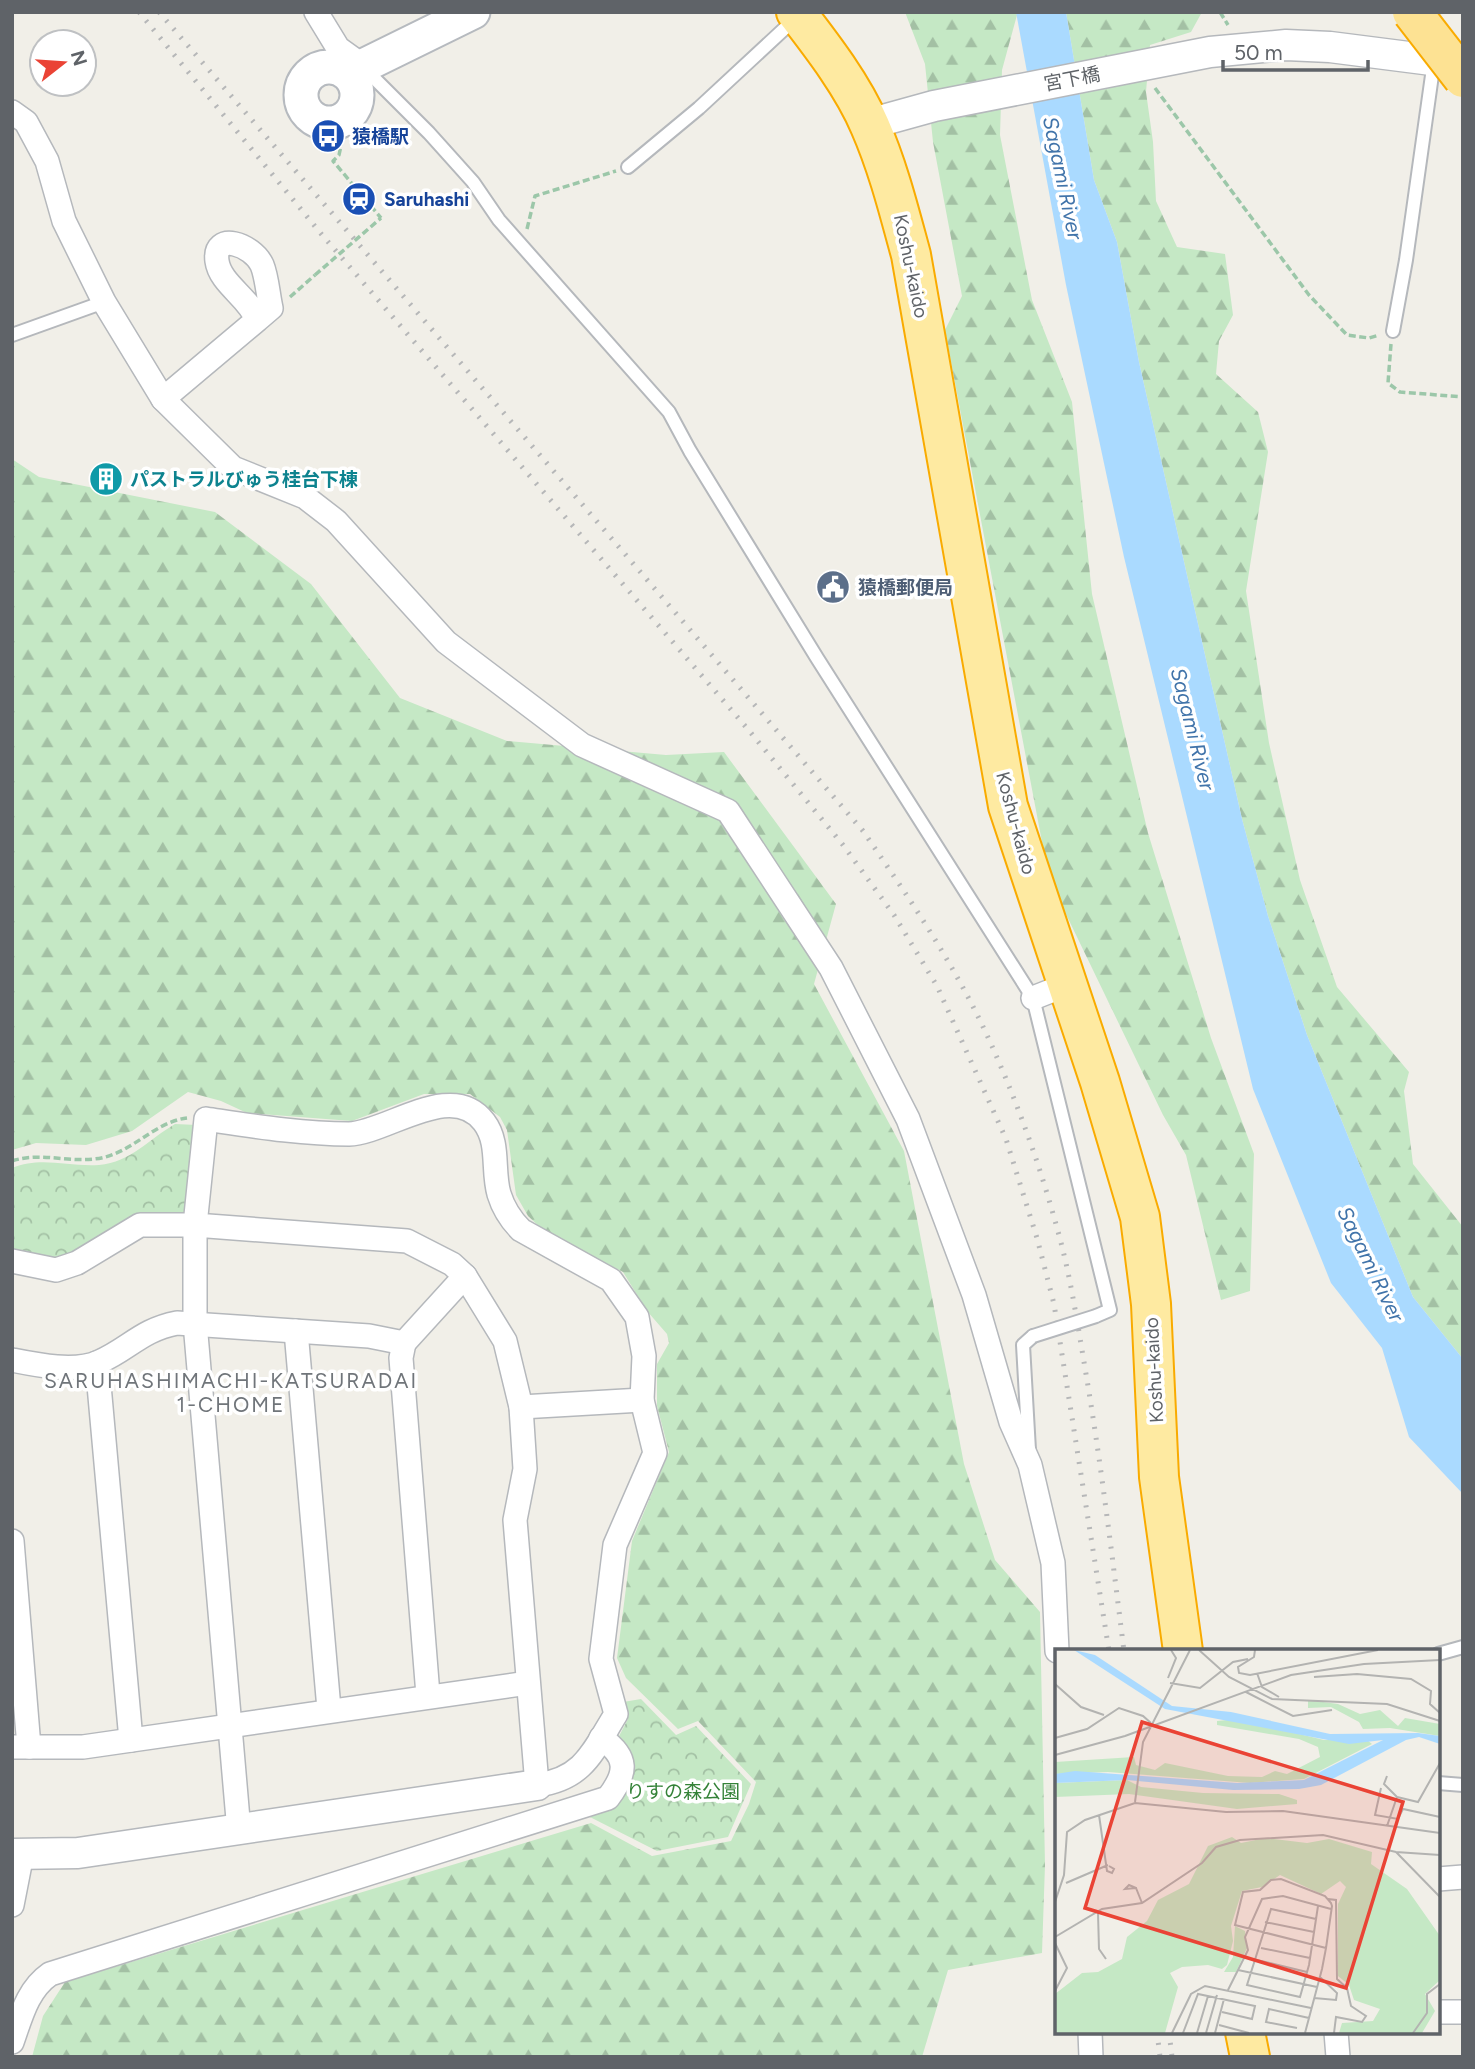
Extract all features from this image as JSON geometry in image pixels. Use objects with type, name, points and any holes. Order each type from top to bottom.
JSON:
[{"type":"highway","points":[[1412,12],[1448,69]]},
{"type":"highway","name":"Koshu-kaido","points":[[798,14],[849,88],[869,124],[896,197],[911,255],[1008,806],[1050,991],[1140,1217],[1152,1304],[1159,1477],[1183,1649]]},
{"type":"highway","points":[[1245,2034],[1250,2057]]},
{"type":"main road","points":[[358,72],[356,106],[347,118],[334,123],[319,122],[307,113],[301,99],[303,85],[312,73],[325,67],[358,72],[473,12]]},
{"type":"street","points":[[316,12],[338,48],[358,72]]},
{"type":"street","name":"宮下橋","points":[[869,124],[934,106],[1210,52],[1286,46],[1330,47],[1448,69],[1463,64]]},
{"type":"street","points":[[12,113],[26,122],[47,161],[64,221],[104,302],[163,399],[233,468],[305,497],[336,521],[446,642],[582,745],[728,811],[831,968],[908,1119],[974,1295],[1011,1422],[1030,1465],[1053,1563],[1057,1649]]},
{"type":"street","points":[[163,399],[264,314]]},
{"type":"street","points":[[12,1905],[17,1854],[78,1853],[239,1831],[560,1782],[577,1772],[616,1714],[601,1660],[615,1545],[655,1452],[642,1399],[644,1356],[637,1317],[611,1280],[521,1230],[514,1223],[499,1194],[493,1137],[483,1120],[464,1107],[426,1108],[353,1134],[280,1130],[206,1119],[195,1225],[195,1323],[239,1831]]},
{"type":"street","points":[[12,1261],[56,1269],[77,1263],[141,1225],[195,1225],[407,1241],[453,1264],[465,1276],[505,1341],[521,1407],[524,1469],[515,1520],[537,1785]]},
{"type":"street","points":[[428,1695],[401,1358],[404,1343],[465,1276]]},
{"type":"street","points":[[12,1360],[37,1365],[97,1363],[154,1328],[195,1323],[369,1336],[404,1343]]},
{"type":"street","points":[[296,1331],[329,1709]]},
{"type":"street","points":[[97,1363],[131,1740]]},
{"type":"street","points":[[521,1407],[642,1399]]},
{"type":"street","points":[[12,1541],[21,1747],[83,1747],[329,1709],[528,1683]]},
{"type":"street","points":[[12,2042],[30,1994],[50,1974],[608,1798],[622,1781],[623,1763],[613,1746],[601,1738]]},
{"type":"street","points":[[1440,1879],[1463,1877]]},
{"type":"street","points":[[1440,2012],[1463,2012]]},
{"type":"street","points":[[1090,2034],[1091,2057]]},
{"type":"street","points":[[1336,2034],[1338,2057]]},
{"type":"lane","points":[[628,167],[699,108],[798,14]]},
{"type":"lane","points":[[1393,331],[1448,69]]},
{"type":"lane","points":[[358,72],[438,143],[522,245],[669,412],[690,451],[810,646],[1050,991],[1110,1310],[1033,1336],[1023,1345],[1030,1465]]},
{"type":"lane","points":[[12,335],[104,302]]},
{"type":"lane","points":[[1440,1653],[1463,1647]]},
{"type":"lane","points":[[1440,1783],[1463,1785]]},
{"type":"path","points":[[1154,88],[1309,295],[1347,335],[1368,338],[1393,331],[1388,383],[1400,392],[1463,397]]},
{"type":"path","points":[[264,314],[290,297],[381,218],[333,161],[340,155],[347,118]]},
{"type":"path","points":[[522,245],[535,196],[628,167]]},
{"type":"path","points":[[12,1161],[30,1155],[95,1160],[133,1147],[169,1120],[190,1117],[206,1119]]},
{"type":"green space","points":[[905,12],[1016,12],[1017,15],[1002,70],[1000,135],[1032,300],[1072,402],[1092,594],[1148,833],[1211,1038],[1254,1154],[1250,1291],[1221,1300],[1186,1155],[1163,1115],[1049,879],[945,330],[962,296],[933,142],[925,64]]},
{"type":"green space","points":[[1066,12],[1202,12],[1191,32],[1150,45],[1146,92],[1153,142],[1156,201],[1177,247],[1225,254],[1233,315],[1219,341],[1216,374],[1258,412],[1268,452],[1246,591],[1269,743],[1300,880],[1337,987],[1409,1072],[1404,1091],[1413,1164],[1463,1227],[1463,1359],[1413,1297],[1307,1035],[1268,916],[1242,819],[1139,362],[1117,242],[1094,180]]},
{"type":"green space","points":[[12,459],[39,477],[215,512],[311,584],[400,698],[507,741],[666,755],[724,752],[836,904],[814,984],[904,1151],[964,1464],[995,1560],[1040,1612],[1045,1865],[1042,1953],[948,1970],[922,2057],[32,2057],[43,2016],[65,1982],[591,1823],[652,1856],[731,1841],[749,1804],[756,1782],[698,1721],[678,1729],[626,1678],[617,1658],[632,1541],[669,1452],[657,1406],[657,1364],[669,1343],[667,1334],[647,1311],[623,1272],[544,1231],[528,1216],[516,1195],[507,1130],[500,1117],[470,1094],[424,1094],[352,1121],[247,1113],[221,1101],[188,1092],[132,1131],[86,1145],[36,1143],[12,1150]]},
{"type":"green space","points":[[175,1124],[197,1125],[188,1209],[182,1213],[145,1215],[64,1260],[12,1253],[12,1168],[33,1163],[110,1163],[130,1155]]},
{"type":"green space","name":"りすの森公園","points":[[641,1699],[676,1735],[696,1726],[751,1784],[728,1837],[657,1851],[584,1814],[612,1802],[628,1787],[632,1778],[631,1767],[618,1738],[628,1719],[623,1702]]},
{"type":"water","name":"Sagami River","points":[[1016,12],[1066,12],[1094,180],[1117,242],[1139,362],[1242,819],[1268,916],[1307,1035],[1413,1297],[1463,1359],[1463,1494],[1409,1437],[1382,1348],[1331,1283],[1253,1089],[1124,557],[1066,285]]},
{"type":"railway","points":[[139,12],[323,236],[746,727],[843,845],[894,915],[937,986],[1006,1139],[1037,1238],[1054,1304],[1109,1649]]},
{"type":"railway","points":[[159,12],[863,831],[951,967],[982,1024],[1013,1096],[1037,1162],[1062,1245],[1091,1403],[1124,1649]]},
{"type":"railway","points":[[1157,2034],[1160,2057]]},
{"type":"railway","points":[[1169,2034],[1172,2057]]},
{"type":"place","name":"猿橋駅","points":[[328,136]]},
{"type":"place","name":"Saruhashi","points":[[359,199]]},
{"type":"place","name":"パストラルびゅう桂台下棟","points":[[106,479]]},
{"type":"place","name":"猿橋郵便局","points":[[833,587]]},
{"type":"district","name":"SARUHASHIMACHI-KATSURADAI 1-CHOME","points":[[231,1392]]}]
